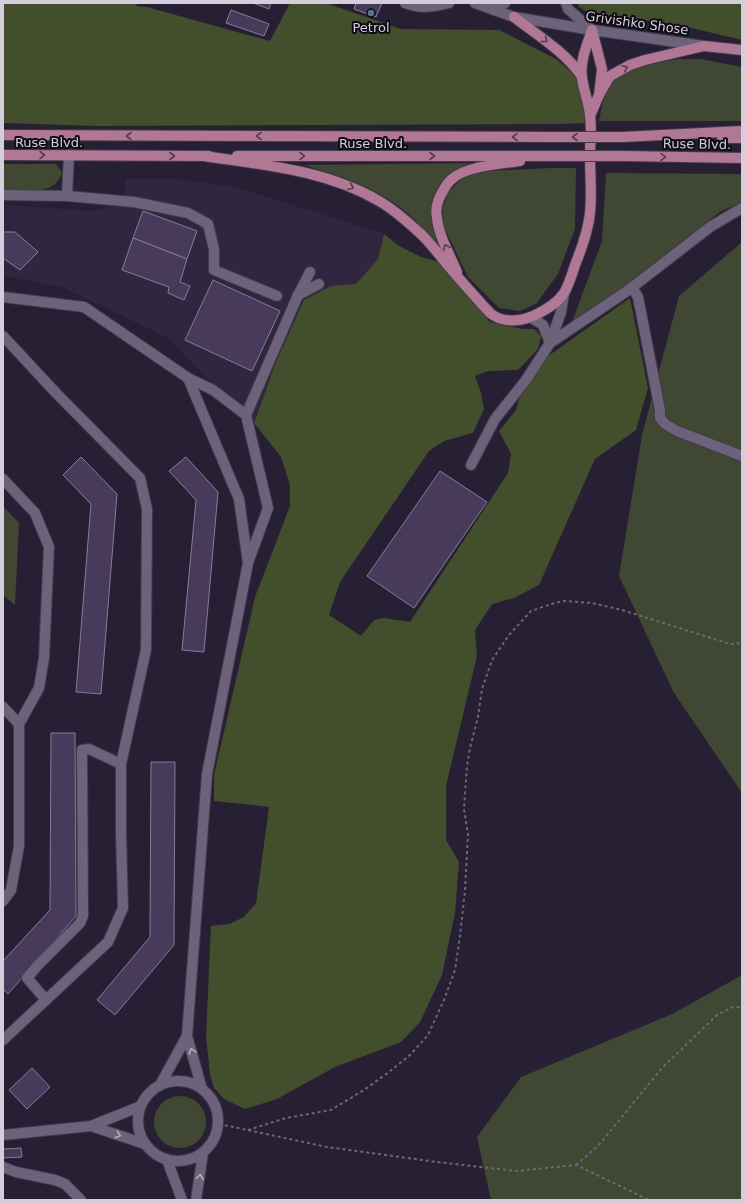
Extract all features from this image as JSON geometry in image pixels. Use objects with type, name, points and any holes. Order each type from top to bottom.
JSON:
[{"type":"main road","points":[[514,17],[558,51],[575,66],[581,75]]},
{"type":"main road","points":[[204,156],[297,170],[334,181],[363,192],[380,201],[394,211],[423,236],[462,283],[495,317],[510,321],[530,317],[549,308],[564,294],[583,244],[590,214],[590,116],[581,75],[582,65],[592,30]]},
{"type":"main road","points":[[592,30],[602,69],[599,95]]},
{"type":"main road","points":[[590,116],[599,95],[610,76],[630,65],[644,60],[704,46],[742,50]]},
{"type":"main road","points":[[704,46],[742,58]]},
{"type":"main road","points":[[623,137],[742,131]]},
{"type":"main road","name":"Ruse Blvd.","points":[[3,135],[742,138]]},
{"type":"main road","name":"Ruse Blvd.","points":[[3,155],[624,156],[742,158]]},
{"type":"main road","points":[[462,283],[439,229],[436,216],[437,205],[446,186],[452,178],[484,166],[555,156]]},
{"type":"street","points":[[405,3],[425,8],[449,3]]},
{"type":"street","name":"Grivishko Shose","points":[[475,3],[495,6],[514,17],[704,46]]},
{"type":"street","points":[[495,6],[505,3]]},
{"type":"street","points":[[566,3],[568,9],[592,30]]},
{"type":"street","points":[[67,196],[69,155]]},
{"type":"street","points":[[3,194],[67,196],[134,202],[188,213],[208,224],[214,249],[214,270],[277,296]]},
{"type":"street","points":[[550,343],[632,287],[710,227],[742,208]]},
{"type":"street","points":[[202,1089],[187,1036],[207,774],[248,563],[268,508],[246,415],[298,295],[310,272]]},
{"type":"street","points":[[298,295],[319,284]]},
{"type":"street","points":[[632,287],[638,297],[660,410],[660,418],[665,424],[677,431],[742,456]]},
{"type":"street","points":[[471,465],[495,419],[526,380],[550,343],[561,312],[564,294]]},
{"type":"street","points":[[3,296],[84,307],[188,378],[213,390],[246,415]]},
{"type":"street","points":[[530,317],[543,325],[550,343]]},
{"type":"street","points":[[3,336],[57,394],[140,478],[147,509],[146,650],[121,764],[123,908],[108,942],[3,1040]]},
{"type":"street","points":[[188,378],[239,499],[248,563]]},
{"type":"street","points":[[3,479],[35,513],[49,547],[44,658],[39,688],[19,724],[18,846],[10,890],[3,901]]},
{"type":"street","points":[[3,707],[19,724]]},
{"type":"street","points":[[46,1000],[27,978],[80,923],[83,916],[82,750],[89,749],[121,764]]},
{"type":"street","points":[[160,1086],[187,1036]]},
{"type":"street","points":[[173,1081],[194,1084],[202,1089],[213,1101],[219,1117],[216,1137],[212,1143],[203,1153],[186,1161],[178,1162],[167,1160],[153,1153],[145,1144],[139,1132],[138,1119],[140,1106],[147,1096],[153,1090],[173,1081]]},
{"type":"street","points":[[3,1135],[90,1126],[140,1106]]},
{"type":"street","points":[[90,1126],[145,1144]]},
{"type":"street","points":[[196,1200],[203,1153]]},
{"type":"street","points":[[167,1160],[182,1200]]},
{"type":"street","points":[[3,1167],[16,1172],[55,1180],[65,1184],[81,1200]]},
{"type":"path","points":[[248,1130],[286,1118],[331,1110],[364,1090],[389,1072],[410,1055],[428,1035],[444,1000],[455,970],[465,891],[468,834],[464,809],[467,766],[478,717],[482,689],[492,660],[509,635],[531,611],[564,601],[592,603],[622,610],[730,644],[742,642]]},
{"type":"path","points":[[576,1165],[598,1146],[662,1068],[718,1014],[733,1007],[742,1007]]},
{"type":"path","points":[[219,1124],[326,1147],[437,1162],[516,1171],[576,1165],[649,1200]]},
{"type":"shaded area","points":[[125,179],[175,179],[236,187],[384,234],[378,259],[356,284],[331,286],[304,300],[276,362],[254,423],[168,338],[62,287],[3,277],[3,205],[95,211],[124,204]]},
{"type":"green space","points":[[3,3],[138,3],[136,6],[147,7],[270,41],[290,3],[326,3],[401,29],[499,30],[556,59],[580,79],[585,123],[96,126],[3,123]]},
{"type":"green space","points":[[578,3],[742,3],[742,40],[675,24],[591,14],[579,7]]},
{"type":"green space","points":[[678,59],[701,59],[742,67],[742,121],[599,121],[606,92],[613,81],[620,75],[649,64]]},
{"type":"green space","points":[[470,163],[446,177],[435,193],[431,218],[433,230],[441,250],[411,216],[394,203],[357,183],[304,165]]},
{"type":"green space","points":[[3,164],[56,164],[62,173],[58,181],[45,189],[28,192],[3,191]]},
{"type":"green space","points":[[576,168],[575,229],[558,274],[536,304],[520,311],[499,308],[468,277],[444,227],[442,208],[450,190],[464,177],[484,171]]},
{"type":"green space","points":[[606,173],[742,174],[742,202],[721,211],[631,281],[568,333],[602,241]]},
{"type":"green space","points":[[384,234],[399,246],[421,257],[440,262],[490,322],[522,329],[534,329],[541,336],[538,349],[518,370],[488,371],[475,376],[481,393],[484,409],[473,433],[444,441],[429,451],[340,582],[329,615],[361,636],[374,620],[384,618],[410,622],[508,473],[511,454],[499,431],[516,410],[527,371],[630,298],[648,388],[636,430],[595,459],[539,585],[514,598],[492,604],[475,630],[477,656],[446,786],[446,840],[459,862],[455,913],[442,975],[420,1022],[401,1042],[335,1067],[277,1099],[245,1109],[224,1099],[214,1088],[210,1075],[206,1037],[211,926],[229,924],[244,917],[256,903],[269,807],[214,801],[214,775],[255,597],[290,506],[290,485],[281,457],[254,423],[276,362],[304,300],[331,286],[356,284],[378,259]]},
{"type":"green space","points":[[742,242],[742,793],[674,693],[619,576],[642,435],[679,296]]},
{"type":"green space","points":[[3,506],[19,523],[15,605],[3,595]]},
{"type":"green space","points":[[742,975],[742,1200],[491,1200],[477,1137],[521,1077],[672,1014]]},
{"type":"green space","points":[[175,1096],[185,1096],[199,1103],[206,1117],[206,1127],[199,1141],[185,1148],[175,1148],[165,1144],[158,1137],[154,1127],[154,1117],[158,1107],[165,1100]]},
{"type":"building","points":[[253,3],[271,3],[269,9]]},
{"type":"building","name":"Petrol","points":[[356,3],[382,3],[376,17],[354,9]]},
{"type":"building","points":[[231,10],[269,24],[264,36],[226,23]]},
{"type":"building","points":[[143,211],[197,231],[187,259],[133,238]]},
{"type":"building","points":[[3,232],[15,232],[38,252],[20,270],[3,258]]},
{"type":"building","points":[[133,238],[187,259],[180,282],[190,286],[184,300],[168,293],[169,287],[122,270]]},
{"type":"building","points":[[213,280],[280,311],[252,371],[185,340]]},
{"type":"building","points":[[81,457],[117,494],[101,694],[76,692],[91,504],[63,475]]},
{"type":"building","points":[[186,457],[218,492],[204,652],[182,650],[196,500],[169,471]]},
{"type":"building","points":[[440,471],[487,502],[414,608],[367,576]]},
{"type":"building","points":[[51,733],[75,733],[76,916],[8,994],[3,989],[3,961],[50,910]]},
{"type":"building","points":[[151,762],[175,762],[174,945],[115,1015],[97,1000],[150,937]]},
{"type":"building","points":[[32,1068],[50,1087],[27,1109],[9,1090]]},
{"type":"building","points":[[21,1148],[22,1157],[3,1158],[3,1149]]},
{"type":"place","name":"Petrol","points":[[371,13]]}]
